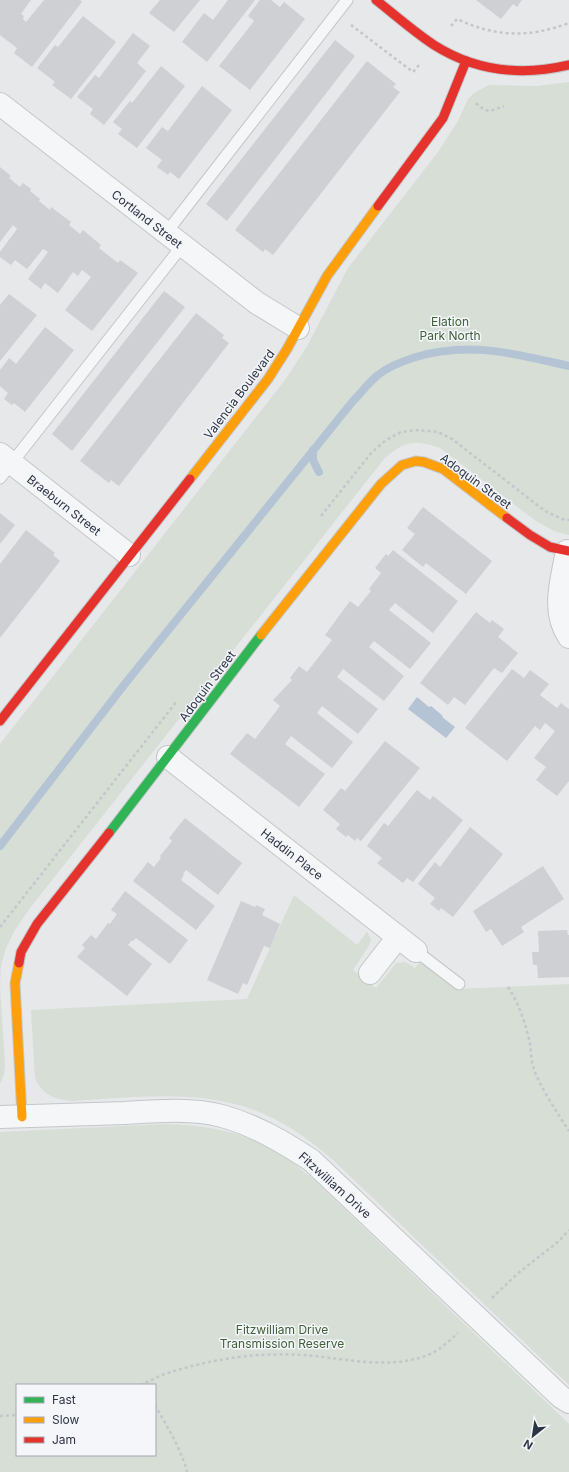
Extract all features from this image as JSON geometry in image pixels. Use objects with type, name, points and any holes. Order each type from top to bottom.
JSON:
[{"type":"street","points":[[376,0],[435,46],[466,61],[494,69],[525,72],[555,69],[569,65]]},
{"type":"street","name":"Valencia Boulevard","points":[[0,721],[268,379],[287,349],[327,276],[443,118],[456,89],[466,61]]},
{"type":"street","name":"Cortland Street","points":[[0,104],[257,303],[298,328]]},
{"type":"street","name":"Adoquin Street","points":[[22,1117],[15,997],[17,972],[21,952],[28,938],[37,924],[168,757],[244,657],[381,484],[396,468],[405,463],[417,461],[430,463],[443,469],[530,535],[550,547],[568,551]]},
{"type":"street","name":"Braeburn Street","points":[[4,465],[129,556]]},
{"type":"street","points":[[568,551],[560,593],[559,608],[560,619],[569,637]]},
{"type":"street","name":"Haddin Place","points":[[168,757],[416,951]]},
{"type":"street","points":[[370,973],[398,937]]},
{"type":"street","name":"Fitzwilliam Drive","points":[[0,1117],[158,1111],[194,1112],[221,1116],[254,1127],[282,1141],[311,1160],[566,1403]]},
{"type":"lane","points":[[4,465],[174,239],[348,0]]},
{"type":"lane","points":[[416,951],[459,984]]},
{"type":"path","points":[[337,14],[413,72]]},
{"type":"path","points":[[457,19],[473,27],[509,34],[528,34],[569,23]]},
{"type":"path","points":[[473,101],[484,110],[493,110],[504,106]]},
{"type":"path","points":[[508,987],[522,1014],[530,1045],[533,1067],[555,1110],[569,1131]]},
{"type":"path","points":[[144,1384],[164,1375],[194,1366],[238,1357],[287,1355],[314,1356],[369,1363],[416,1359],[432,1354],[449,1341],[476,1316],[516,1274],[559,1241],[569,1230]]},
{"type":"path","points":[[156,1407],[179,1449],[185,1462],[187,1472]]},
{"type":"path","points":[[0,1416],[16,1415]]},
{"type":"green space","name":"Elation Park North","points":[[569,82],[569,535],[554,531],[536,521],[440,448],[423,443],[410,443],[391,453],[384,459],[30,908],[15,930],[6,948],[1,966],[0,986],[0,744],[285,380],[306,348],[348,268],[438,152],[458,121],[468,99],[474,93],[489,85],[537,86]]},
{"type":"green space","points":[[294,895],[357,945],[367,932],[371,939],[370,944],[353,970],[376,988],[396,963],[405,962],[415,968],[421,961],[457,989],[569,984],[569,1385],[332,1159],[293,1129],[266,1115],[243,1106],[219,1101],[194,1097],[170,1096],[71,1101],[59,1099],[49,1095],[38,1084],[35,1078],[31,1010],[247,999]]},
{"type":"green space","points":[[0,986],[5,1065],[4,1075],[0,1084]]},
{"type":"green space","name":"Fitzwilliam Drive Transmission Reserve","points":[[166,1124],[196,1126],[226,1131],[241,1135],[270,1147],[283,1155],[314,1180],[569,1424],[569,1472],[0,1472],[0,1132]]},
{"type":"water","points":[[417,697],[429,707],[431,706],[455,727],[446,738],[408,709]]},
{"type":"building","points":[[0,0],[31,0],[21,14],[24,16],[23,19],[26,22],[44,0],[80,0],[82,2],[32,67],[14,53],[17,48],[0,35]]},
{"type":"building","points":[[160,0],[200,0],[174,32],[149,13]]},
{"type":"building","points":[[228,0],[255,0],[207,62],[182,42],[204,13],[213,20]]},
{"type":"building","points":[[260,0],[271,0],[280,7],[284,2],[305,19],[250,90],[219,66],[254,21],[248,16]]},
{"type":"building","points":[[476,0],[522,0],[517,7],[513,4],[501,19]]},
{"type":"building","points":[[83,16],[116,42],[71,99],[52,85],[55,82],[37,68],[55,45],[58,47]]},
{"type":"building","points":[[133,33],[150,46],[137,63],[146,71],[104,125],[90,114],[93,109],[77,97],[95,75],[99,78]]},
{"type":"building","points":[[335,40],[355,56],[227,221],[206,204]]},
{"type":"building","points":[[367,61],[396,84],[393,87],[400,92],[273,255],[265,249],[263,252],[235,230]]},
{"type":"building","points":[[161,66],[185,86],[137,148],[118,134],[122,129],[113,122],[130,101],[132,103]]},
{"type":"building","points":[[202,86],[232,110],[179,179],[170,172],[168,175],[157,167],[162,160],[146,148],[162,127],[168,131]]},
{"type":"building","points":[[0,167],[11,176],[9,178],[20,187],[23,183],[40,199],[39,201],[50,210],[51,207],[71,222],[69,225],[80,234],[83,230],[101,245],[99,248],[118,263],[120,260],[138,273],[92,331],[65,310],[91,277],[82,270],[78,276],[73,272],[58,293],[45,283],[41,289],[28,279],[48,252],[43,249],[27,269],[15,260],[11,265],[0,257],[0,252],[17,229],[13,225],[0,242]]},
{"type":"building","points":[[164,291],[185,307],[72,451],[52,434]]},
{"type":"building","points":[[9,294],[37,315],[0,361],[0,305]]},
{"type":"building","points":[[196,313],[224,335],[222,338],[229,343],[119,486],[111,480],[109,483],[80,461]]},
{"type":"building","points":[[45,327],[74,350],[25,412],[14,403],[12,405],[4,399],[8,393],[0,386],[0,370],[9,358],[16,364]]},
{"type":"building","points":[[423,507],[492,561],[466,594],[426,563],[423,567],[402,550],[415,534],[407,528]]},
{"type":"building","points":[[0,513],[15,525],[0,544]]},
{"type":"building","points":[[26,530],[55,553],[53,555],[60,561],[0,638],[0,564]]},
{"type":"building","points":[[393,550],[458,601],[433,633],[395,603],[389,610],[431,643],[410,669],[374,641],[369,647],[404,676],[384,701],[343,669],[337,677],[378,709],[358,734],[322,706],[317,713],[353,742],[332,768],[291,736],[285,744],[325,774],[299,807],[230,754],[247,733],[255,739],[280,706],[273,700],[292,680],[290,678],[299,666],[307,672],[332,640],[325,635],[350,601],[358,607],[371,591],[369,589],[381,573],[375,568],[386,554],[388,556]]},
{"type":"building","points":[[476,612],[490,623],[492,620],[504,629],[498,637],[518,653],[502,673],[494,668],[465,705],[454,697],[448,705],[420,683]]},
{"type":"building","points":[[512,669],[524,678],[530,670],[549,684],[540,695],[557,708],[561,703],[569,709],[569,781],[557,796],[536,780],[546,767],[534,758],[555,731],[545,723],[540,730],[535,726],[507,761],[465,728]]},
{"type":"building","points":[[385,741],[420,768],[361,841],[357,838],[355,841],[348,835],[346,837],[336,829],[340,824],[323,810],[341,788],[345,791]]},
{"type":"building","points":[[417,790],[430,800],[433,796],[463,820],[413,882],[407,878],[403,883],[377,863],[382,858],[367,846],[384,823],[388,826]]},
{"type":"building","points":[[185,818],[242,863],[218,895],[186,870],[183,874],[184,875],[181,880],[215,906],[196,930],[133,881],[148,862],[154,867],[161,858],[160,856],[172,841],[169,838]]},
{"type":"building","points":[[470,827],[503,854],[453,917],[441,908],[439,911],[430,904],[435,898],[418,884],[435,862],[440,867]]},
{"type":"building","points":[[543,866],[564,899],[521,927],[524,932],[502,946],[491,929],[486,932],[473,911]]},
{"type":"building","points":[[125,891],[188,940],[170,964],[136,938],[131,941],[128,945],[152,964],[127,996],[77,957],[85,948],[82,945],[91,935],[96,939],[108,923],[110,924],[117,914],[111,910]]},
{"type":"building","points":[[241,901],[255,907],[256,905],[265,909],[262,915],[280,924],[270,948],[264,946],[247,985],[243,983],[238,994],[207,980]]},
{"type":"building","points":[[567,930],[569,935],[569,977],[538,978],[537,965],[533,965],[532,952],[539,952],[538,931]]},
{"type":"waterway","points":[[0,846],[124,685],[353,401],[368,384],[382,372],[396,364],[416,357],[436,352],[456,350],[493,351],[530,357],[569,366]]},
{"type":"waterway","points":[[313,450],[313,460],[319,472]]},
{"type":"traffic: fast","points":[[109,833],[261,635]]},
{"type":"traffic: slow","points":[[190,479],[268,379],[287,349],[327,276],[378,206]]},
{"type":"traffic: slow","points":[[261,635],[381,484],[402,465],[416,461],[424,462],[443,469],[507,518]]},
{"type":"traffic: slow","points":[[19,963],[15,983],[22,1117]]},
{"type":"traffic: jam","points":[[376,0],[434,45],[466,61],[482,66],[516,70],[534,70],[569,65]]},
{"type":"traffic: jam","points":[[378,206],[443,118],[466,61]]},
{"type":"traffic: jam","points":[[0,721],[190,479]]},
{"type":"traffic: jam","points":[[507,518],[530,535],[550,547],[569,551]]},
{"type":"traffic: jam","points":[[19,963],[21,952],[37,924],[109,833]]}]
